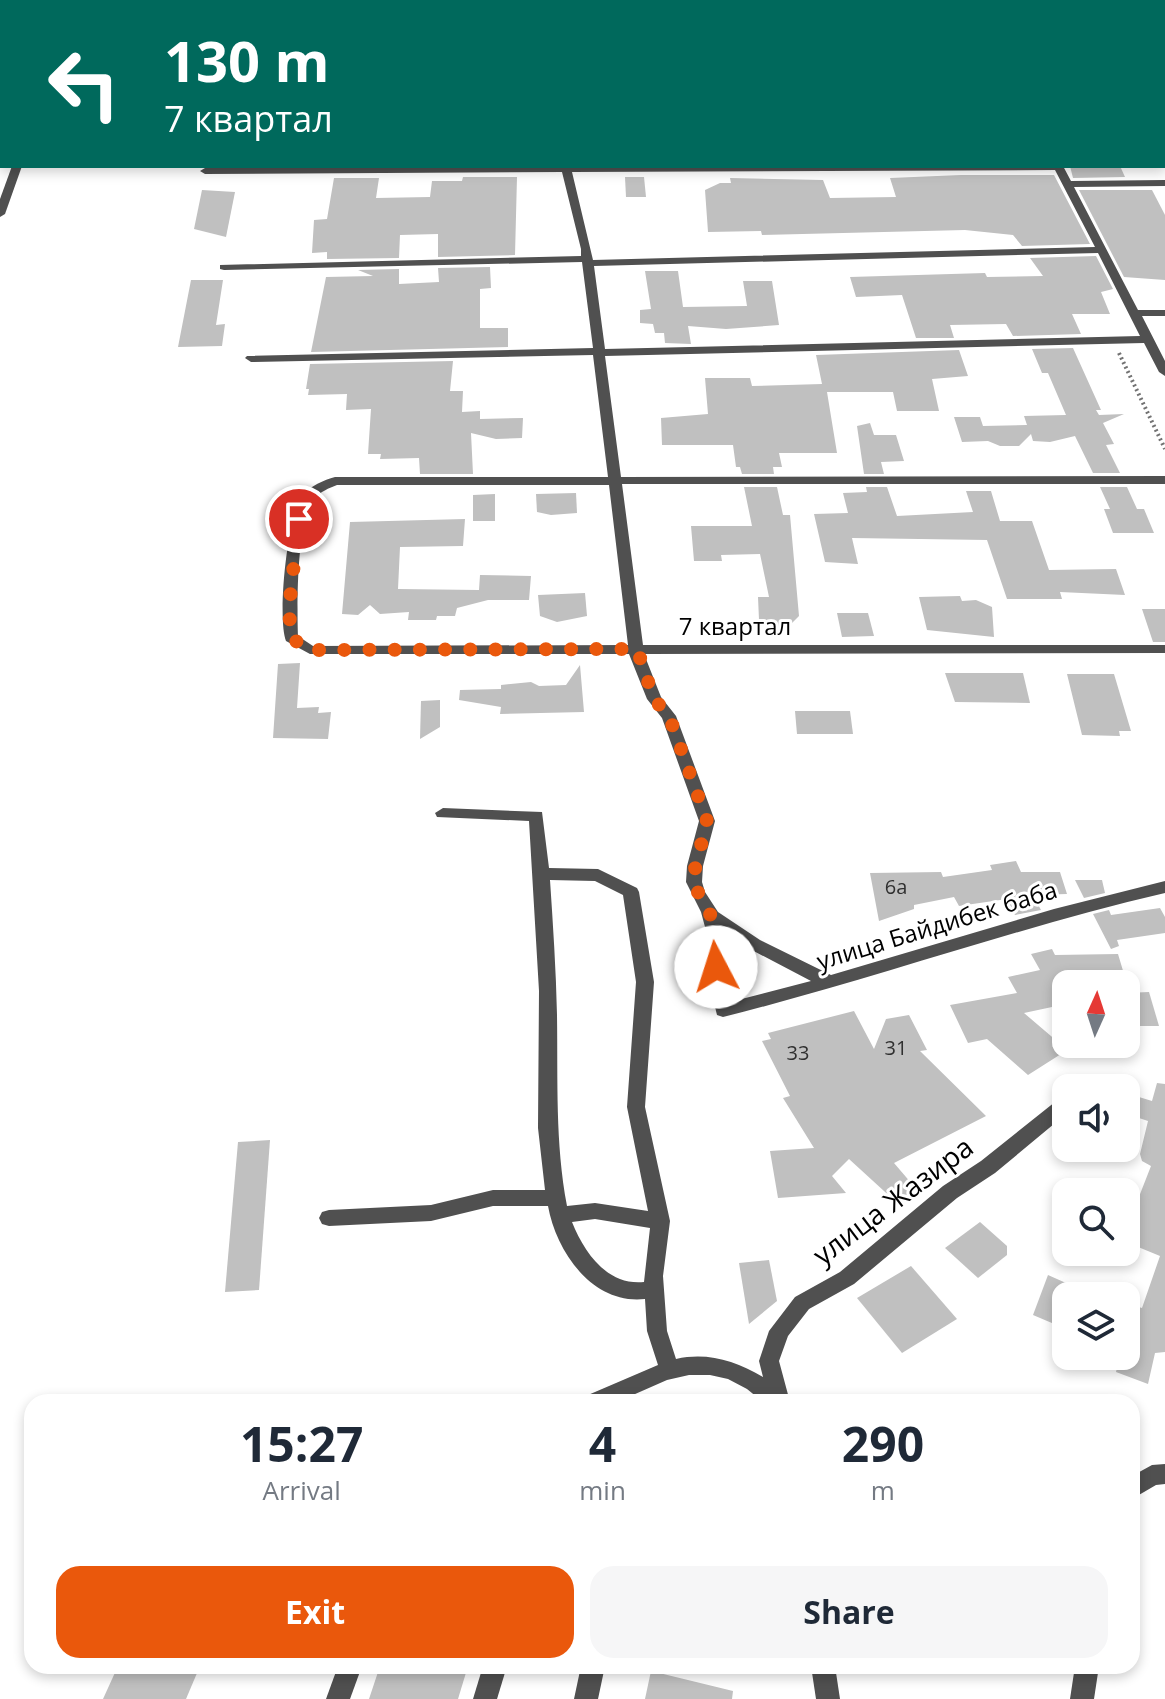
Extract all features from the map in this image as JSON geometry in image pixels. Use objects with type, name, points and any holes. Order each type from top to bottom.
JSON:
[{"type":"street","points":[[0,214],[16,168]]},
{"type":"street","points":[[205,171],[565,168],[588,261],[637,649],[654,699],[669,716],[707,821],[705,836],[696,856],[694,885],[711,916],[754,944],[831,983]]},
{"type":"street","points":[[1059,168],[1165,372]]},
{"type":"street","points":[[1067,184],[1165,183]]},
{"type":"street","points":[[224,267],[1101,250]]},
{"type":"street","points":[[1136,313],[1165,313]]},
{"type":"street","points":[[251,358],[1148,339]]},
{"type":"street","points":[[616,480],[1165,480]]},
{"type":"street","name":"7 квартал","points":[[616,480],[335,481],[308,497],[299,519],[289,608],[291,638],[310,650],[1165,649]]},
{"type":"street","points":[[443,813],[536,816],[542,874],[549,1031],[547,1132],[556,1206],[574,1250],[601,1280],[626,1291],[654,1289]]},
{"type":"street","points":[[542,874],[598,875],[631,892],[645,982],[636,1107],[660,1221],[654,1289],[657,1331],[669,1368]]},
{"type":"street","name":"улица Байдибек баба","points":[[711,916],[718,992],[723,1010],[831,983],[1087,905],[1165,887]]},
{"type":"street","name":"улица Жазира","points":[[778,1394],[769,1361],[779,1331],[802,1303],[847,1278],[950,1192],[988,1167],[1052,1114]]},
{"type":"street","points":[[329,1218],[431,1213],[493,1198],[627,1213],[660,1221]]},
{"type":"street","points":[[618,1394],[669,1368],[707,1363],[756,1380],[771,1394]]},
{"type":"street","points":[[1140,1483],[1152,1475],[1165,1474]]},
{"type":"street","points":[[338,1699],[347,1674]]},
{"type":"street","points":[[485,1699],[493,1674]]},
{"type":"street","points":[[586,1699],[591,1674]]},
{"type":"street","points":[[824,1674],[828,1699]]},
{"type":"street","points":[[1082,1699],[1086,1674]]},
{"type":"path","points":[[1112,339],[1165,449]]},
{"type":"building","points":[[1070,168],[1121,168],[1125,177],[1073,178]]},
{"type":"building","points":[[1054,175],[1090,244],[1022,246],[1013,235],[965,230],[762,235],[761,231],[708,232],[705,190],[720,183],[731,183],[730,178],[823,180],[830,198],[896,197],[890,178]]},
{"type":"building","points":[[463,177],[517,177],[515,255],[438,257],[438,234],[400,235],[399,258],[327,259],[327,252],[312,253],[314,220],[327,219],[334,178],[379,178],[376,198],[430,197],[432,181],[462,181]]},
{"type":"building","points":[[625,177],[644,177],[646,197],[626,197]]},
{"type":"building","points":[[202,190],[235,192],[226,237],[194,229]]},
{"type":"building","points":[[1079,190],[1152,190],[1165,215],[1165,280],[1124,277]]},
{"type":"building","points":[[1096,256],[1113,289],[1101,292],[1110,314],[1072,314],[1081,334],[1013,336],[1006,324],[950,325],[954,338],[916,338],[902,295],[856,297],[850,277],[985,273],[987,277],[1043,276],[1030,258]]},
{"type":"building","points":[[490,267],[491,288],[480,289],[480,328],[508,328],[508,347],[311,352],[326,277],[373,276],[358,270],[399,269],[399,284],[439,282],[438,268]]},
{"type":"building","points":[[645,271],[678,271],[683,307],[747,306],[743,281],[772,281],[779,325],[726,329],[688,326],[691,344],[665,343],[664,333],[655,333],[653,324],[640,323],[640,310],[651,309]]},
{"type":"building","points":[[191,280],[223,280],[216,325],[225,324],[222,346],[178,347]]},
{"type":"building","points":[[1073,348],[1101,410],[1096,410],[1099,415],[1124,414],[1103,423],[1114,444],[1106,445],[1120,473],[1093,473],[1075,436],[1050,442],[1033,441],[1031,434],[1019,446],[1000,446],[988,441],[962,442],[954,417],[980,417],[983,426],[1027,425],[1024,416],[1066,415],[1048,373],[1042,373],[1032,349]]},
{"type":"building","points":[[959,350],[968,376],[932,379],[939,411],[897,411],[893,392],[827,392],[837,453],[779,453],[782,467],[773,467],[774,474],[742,474],[740,467],[736,467],[733,445],[662,445],[661,418],[708,414],[705,378],[750,378],[752,386],[822,384],[816,355]]},
{"type":"building","points":[[453,361],[450,391],[463,391],[462,412],[480,411],[480,419],[523,418],[522,438],[496,439],[471,433],[473,474],[420,474],[419,458],[380,459],[381,454],[368,454],[371,409],[346,410],[347,394],[308,395],[309,389],[306,389],[310,364]]},
{"type":"building","points":[[870,423],[874,435],[896,435],[904,461],[881,462],[884,474],[864,474],[857,426]]},
{"type":"building","points":[[744,487],[777,487],[783,515],[790,515],[799,616],[786,629],[775,628],[759,620],[758,597],[769,597],[760,554],[721,555],[722,561],[694,561],[691,526],[752,526]]},
{"type":"building","points":[[866,487],[887,487],[897,516],[973,512],[966,491],[991,491],[1000,521],[1032,521],[1049,570],[1116,569],[1125,595],[1060,592],[1062,599],[1007,599],[987,540],[852,538],[858,564],[825,562],[814,514],[848,513],[843,493],[867,492]]},
{"type":"building","points":[[1100,487],[1127,487],[1137,509],[1144,509],[1154,533],[1113,533],[1104,509],[1110,509]]},
{"type":"building","points":[[576,493],[577,513],[551,515],[537,512],[536,494]]},
{"type":"building","points":[[495,494],[495,521],[473,521],[473,495]]},
{"type":"building","points":[[465,519],[463,546],[400,547],[398,589],[479,590],[480,575],[531,576],[529,600],[488,600],[457,608],[455,616],[437,616],[436,620],[408,620],[409,612],[380,614],[370,605],[358,615],[342,614],[350,522]]},
{"type":"building","points":[[585,593],[587,616],[557,622],[540,616],[538,595]]},
{"type":"building","points":[[960,596],[962,601],[976,600],[992,607],[994,637],[927,630],[919,597]]},
{"type":"building","points":[[1142,609],[1165,609],[1165,642],[1153,642]]},
{"type":"building","points":[[837,613],[868,613],[874,636],[842,637]]},
{"type":"building","points":[[300,663],[297,708],[319,707],[318,713],[331,712],[328,739],[273,738],[278,664]]},
{"type":"building","points":[[580,665],[584,712],[500,714],[501,707],[459,700],[460,690],[501,689],[501,685],[531,682],[539,686],[566,685]]},
{"type":"building","points":[[945,673],[1023,673],[1030,703],[955,702]]},
{"type":"building","points":[[1067,674],[1114,674],[1131,731],[1119,731],[1120,736],[1082,735]]},
{"type":"building","points":[[440,700],[440,727],[420,739],[421,701]]},
{"type":"building","points":[[795,711],[850,711],[853,734],[797,734]]},
{"type":"building","points":[[1016,861],[1021,872],[1060,872],[1067,894],[1033,895],[1041,910],[1015,915],[1007,899],[959,906],[954,897],[914,905],[914,909],[879,921],[870,873],[941,872],[943,877],[992,870],[990,865]]},
{"type":"building","points":[[1075,880],[1102,880],[1105,893],[1084,898]]},
{"type":"building","points":[[1160,908],[1165,917],[1165,933],[1117,940],[1119,946],[1111,949],[1093,914],[1109,910],[1111,915]]},
{"type":"building","points":[[1052,949],[1055,955],[1118,954],[1123,970],[1052,970],[1052,1007],[1024,1013],[1052,1037],[1052,1058],[1055,1058],[1028,1075],[987,1039],[968,1043],[950,1005],[1017,993],[1008,977],[1040,970],[1031,954]]},
{"type":"building","points":[[1140,992],[1149,992],[1159,1026],[1140,1026]]},
{"type":"building","points":[[854,1011],[874,1049],[886,1019],[909,1015],[927,1050],[920,1051],[986,1116],[894,1163],[918,1191],[896,1202],[849,1159],[832,1176],[846,1193],[778,1198],[770,1151],[814,1148],[783,1098],[790,1096],[762,1041],[771,1039],[768,1033]]},
{"type":"building","points":[[1157,1083],[1165,1084],[1165,1352],[1155,1353],[1148,1384],[1116,1372],[1140,1370],[1140,1307],[1160,1256],[1140,1248],[1140,1194],[1151,1166],[1142,1161],[1140,1154],[1148,1121],[1140,1118],[1140,1097],[1152,1101]]},
{"type":"building","points":[[270,1140],[259,1290],[225,1292],[238,1142]]},
{"type":"building","points":[[980,1222],[1007,1246],[1007,1255],[978,1278],[945,1248]]},
{"type":"building","points":[[769,1260],[777,1301],[749,1324],[739,1263]]},
{"type":"building","points":[[911,1266],[957,1319],[902,1353],[857,1298]]},
{"type":"building","points":[[1048,1275],[1064,1282],[1052,1282],[1052,1323],[1033,1315]]},
{"type":"building","points":[[114,1674],[197,1674],[186,1699],[103,1699]]},
{"type":"building","points":[[377,1674],[466,1674],[458,1699],[369,1699]]},
{"type":"building","points":[[650,1674],[663,1674],[733,1691],[732,1699],[645,1699]]},
{"type":"route","points":[[299,519],[289,608],[291,638],[310,650],[637,649],[637,657],[654,699],[669,716],[707,821],[705,836],[696,856],[694,885],[711,916],[716,967]]}]
